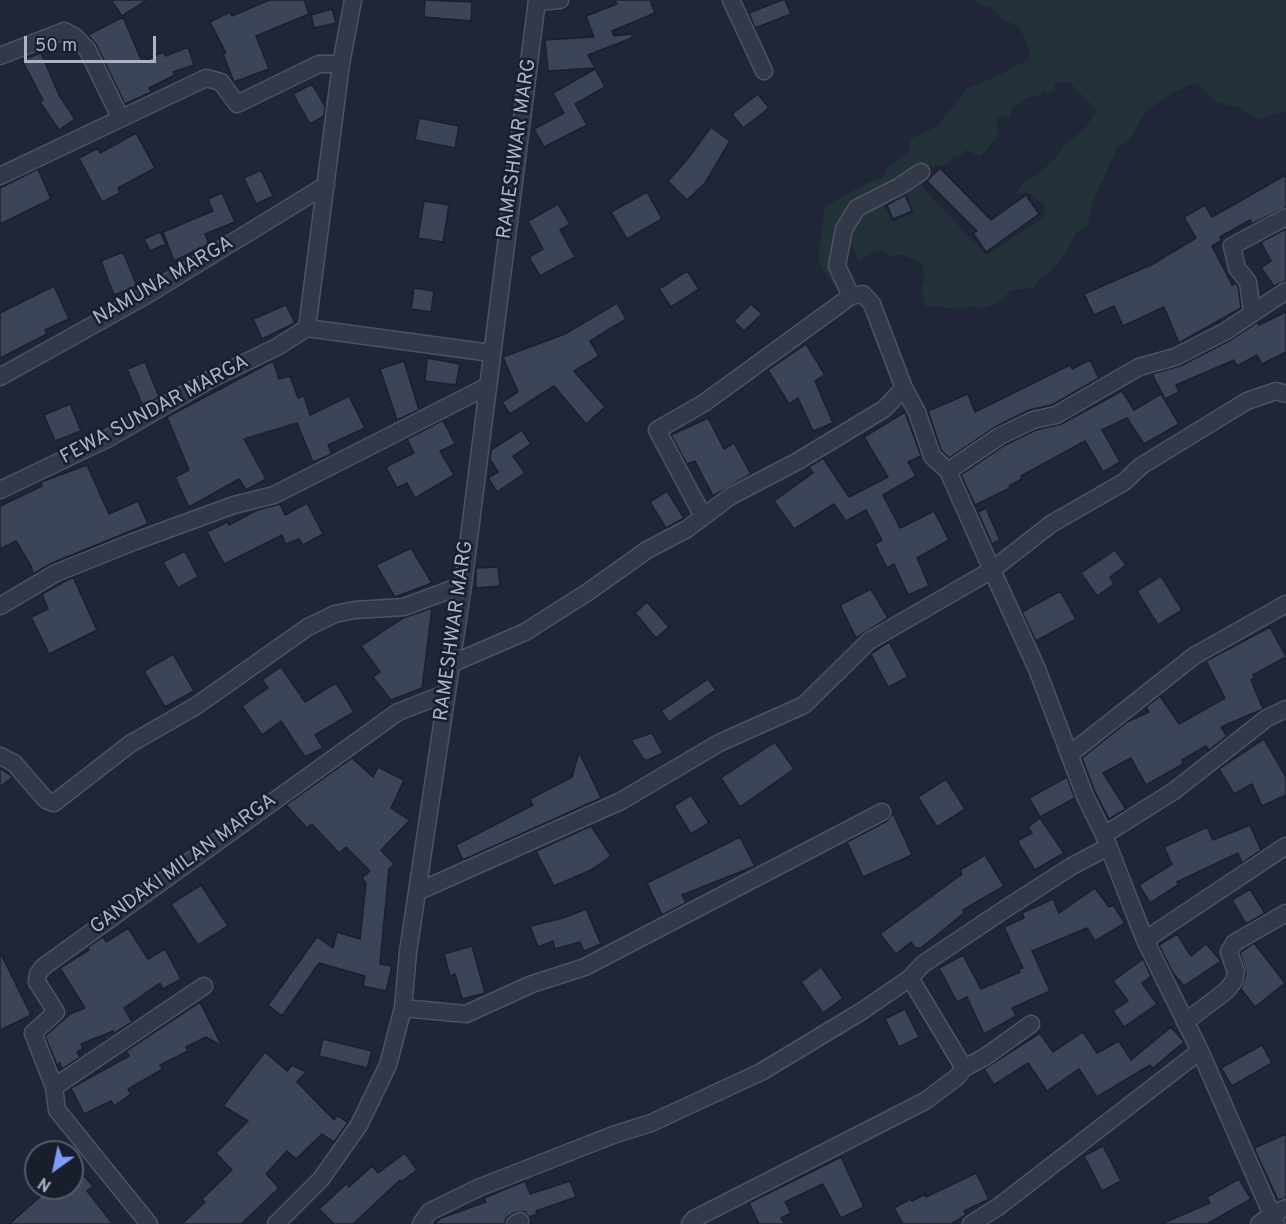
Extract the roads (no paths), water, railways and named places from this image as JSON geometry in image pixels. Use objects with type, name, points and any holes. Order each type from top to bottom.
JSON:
[{"type":"street","points":[[353,0],[341,64],[307,328],[491,353]]},
{"type":"street","points":[[537,1],[560,0]]},
{"type":"street","points":[[731,0],[764,71]]},
{"type":"street","name":"RAMESHWAR MARG","points":[[276,1224],[321,1179],[359,1125],[388,1065],[403,1008],[417,892],[463,585],[486,387],[537,1]]},
{"type":"street","points":[[0,56],[64,31],[74,36],[87,49],[120,117]]},
{"type":"street","points":[[0,176],[206,78],[221,82],[237,104],[319,64],[341,64]]},
{"type":"street","points":[[851,296],[837,266],[844,229],[857,208],[900,186],[921,172]]},
{"type":"street","name":"NAMUNA MARGA","points":[[0,377],[145,296],[326,185]]},
{"type":"street","points":[[1252,312],[1248,282],[1237,268],[1232,246],[1286,217]]},
{"type":"street","points":[[948,471],[1000,436],[1033,420],[1056,415],[1139,367],[1175,357],[1226,331],[1286,291]]},
{"type":"street","points":[[703,516],[657,430],[704,403],[851,296],[862,294],[872,304],[904,388],[917,412],[932,456],[948,471],[1037,669],[1085,796],[1106,841],[1145,940],[1200,1051],[1273,1217]]},
{"type":"street","name":"FEWA SUNDAR MARGA","points":[[0,490],[107,439],[211,379],[277,347],[307,328]]},
{"type":"street","points":[[0,606],[56,573],[234,505],[274,495],[486,387]]},
{"type":"street","points":[[451,664],[525,632],[588,592],[647,550],[687,529],[731,496],[798,461],[884,409],[904,388]]},
{"type":"street","points":[[417,892],[621,801],[719,742],[804,705],[869,641],[992,570],[1051,524],[1124,482],[1141,466],[1247,401],[1275,391],[1286,394]]},
{"type":"street","points":[[0,756],[14,763],[46,801],[54,803],[130,744],[196,706],[308,627],[335,614],[355,610],[404,607],[463,585]]},
{"type":"street","points":[[1070,754],[1194,656],[1286,604]]},
{"type":"street","name":"GANDAKI MILAN MARGA","points":[[149,1224],[69,1128],[57,1110],[54,1087],[33,1033],[56,1013],[37,982],[43,967],[398,712],[447,693]]},
{"type":"street","points":[[421,1224],[429,1212],[478,1188],[651,1123],[761,1072],[853,1017],[910,978],[924,964],[1072,866],[1174,791],[1267,718],[1286,709]]},
{"type":"street","points":[[403,1008],[466,1014],[532,984],[585,967],[882,812]]},
{"type":"street","points":[[1145,940],[1286,846]]},
{"type":"street","points":[[1185,1022],[1226,991],[1234,981],[1236,972],[1229,952],[1234,943],[1286,913]]},
{"type":"street","points":[[910,978],[964,1068]]},
{"type":"street","points":[[54,1087],[204,986]]},
{"type":"street","points":[[690,1224],[704,1214],[925,1101],[957,1077],[964,1068],[985,1057],[1031,1024]]},
{"type":"street","points":[[972,1224],[998,1207],[1200,1051]]}]
